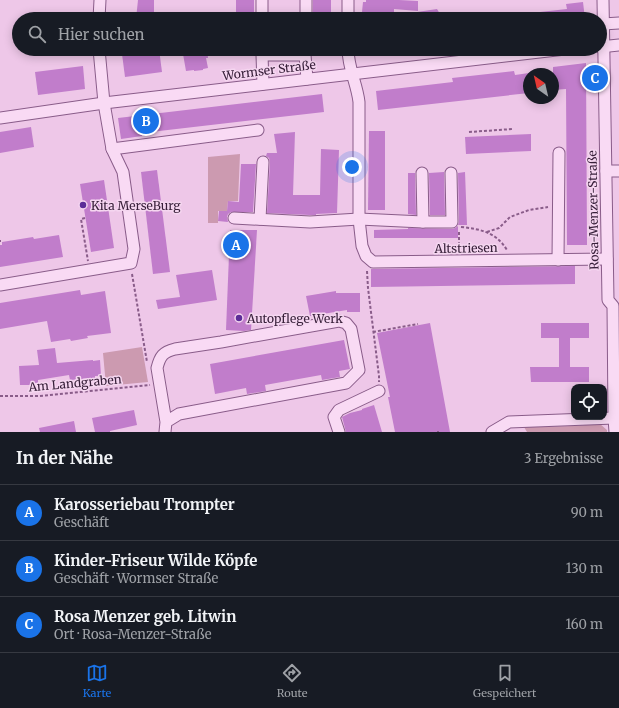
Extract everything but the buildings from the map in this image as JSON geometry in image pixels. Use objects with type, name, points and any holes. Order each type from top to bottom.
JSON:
[{"type":"street","points":[[100,0],[100,12]]},
{"type":"street","points":[[262,0],[262,12]]},
{"type":"street","points":[[306,0],[306,12]]},
{"type":"street","points":[[348,0],[348,12]]},
{"type":"street","name":"Rosa-Menzer-Straße","points":[[603,0],[603,12]]},
{"type":"street","points":[[607,24],[619,22]]},
{"type":"street","points":[[607,46],[619,45]]},
{"type":"street","points":[[0,285],[131,263],[134,249],[123,172],[112,149],[104,103],[100,56]]},
{"type":"street","points":[[262,56],[263,84]]},
{"type":"street","points":[[305,56],[307,78]]},
{"type":"street","points":[[348,56],[359,102],[359,220]]},
{"type":"street","name":"Wormser Straße","points":[[0,118],[104,103],[307,78],[505,56]]},
{"type":"street","name":"Rosa-Menzer-Straße","points":[[602,56],[608,300],[616,306],[615,432]]},
{"type":"street","points":[[112,149],[258,130]]},
{"type":"street","points":[[558,260],[559,153]]},
{"type":"street","points":[[260,219],[263,162]]},
{"type":"street","points":[[606,171],[619,171]]},
{"type":"street","points":[[422,173],[422,222]]},
{"type":"street","points":[[234,218],[310,222],[359,220],[422,222],[455,225],[451,173]]},
{"type":"street","name":"Altstriesen","points":[[359,220],[362,246],[366,256],[373,262],[607,259]]},
{"type":"street","points":[[339,322],[346,323],[351,329],[359,370],[346,383],[179,414],[165,427],[157,368],[162,355],[168,351],[188,346],[221,342],[339,322]]},
{"type":"street","points":[[339,432],[334,417],[339,410],[379,391]]},
{"type":"street","points":[[492,432],[509,422],[614,418]]},
{"type":"path","points":[[469,132],[512,129]]},
{"type":"path","points":[[488,232],[499,228],[510,217],[523,212],[559,206]]},
{"type":"path","points":[[85,218],[81,218],[89,271]]},
{"type":"path","points":[[459,261],[455,225],[488,232],[502,242],[508,252],[509,260]]},
{"type":"path","points":[[131,263],[147,362]]},
{"type":"path","points":[[367,269],[373,332],[380,376]]},
{"type":"path","points":[[373,332],[418,324]]},
{"type":"path","name":"Am Landgraben","points":[[0,396],[40,396],[151,385]]},
{"type":"shaded area","points":[[240,154],[238,201],[228,201],[227,211],[218,211],[218,223],[208,223],[208,157]]},
{"type":"shaded area","points":[[142,347],[148,382],[106,386],[103,353]]},
{"type":"shaded area","points":[[600,424],[607,430],[607,432],[527,432],[524,427],[572,426]]},
{"type":"place","name":"Rosa Menzer geb. Litwin","points":[[595,78]]},
{"type":"place","name":"Kinder-Friseur Wilde Köpfe","points":[[146,121]]},
{"type":"place","name":"Kita MerseBurg","points":[[83,205]]},
{"type":"place","name":"Karosseriebau Trompter","points":[[236,245]]},
{"type":"place","name":"Autopflege Werk","points":[[239,318]]}]
